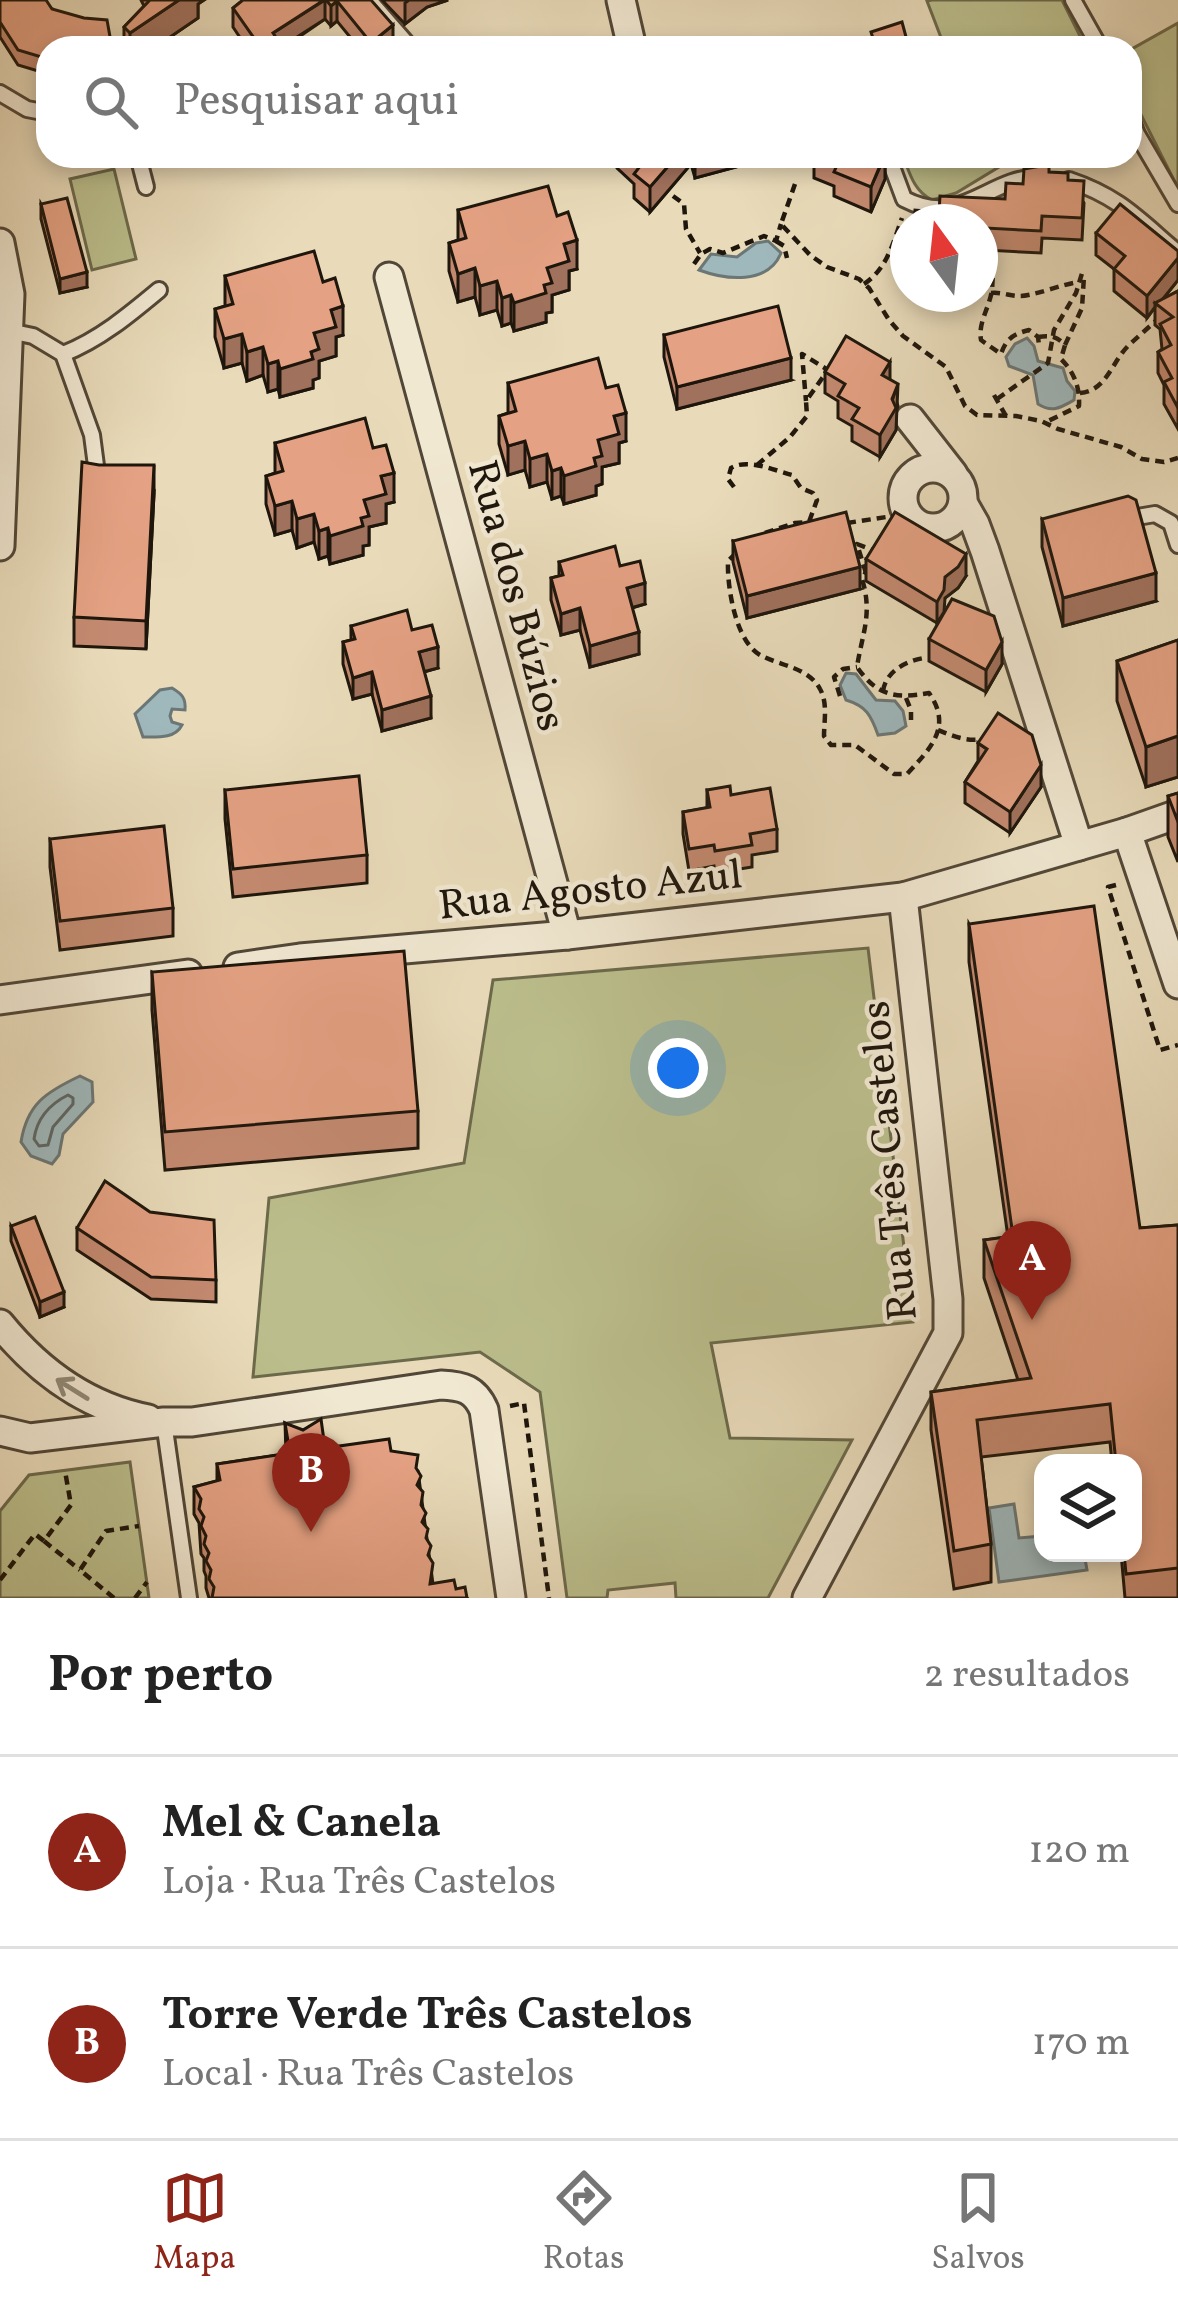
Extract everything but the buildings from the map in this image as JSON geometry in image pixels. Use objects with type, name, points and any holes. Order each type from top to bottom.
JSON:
[{"type":"street","points":[[621,0],[629,36]]},
{"type":"street","points":[[0,243],[10,294],[0,547]]},
{"type":"street","name":"Rua dos Búzios","points":[[389,277],[567,935]]},
{"type":"street","points":[[910,419],[959,490],[975,524],[1076,836]]},
{"type":"street","points":[[937,468],[959,490],[957,516],[940,528],[921,526],[906,514],[898,470],[937,468]]},
{"type":"street","points":[[972,611],[1005,614]]},
{"type":"street","name":"Rua Agosto Azul","points":[[0,1000],[300,958],[567,935],[903,897],[1076,836],[1127,832],[1178,814]]},
{"type":"street","points":[[1127,832],[1178,985]]},
{"type":"street","name":"Rua Três Castelos","points":[[807,1598],[905,1393],[948,1334],[903,897]]},
{"type":"street","points":[[0,1324],[33,1360],[81,1396],[118,1412],[164,1422]]},
{"type":"street","points":[[0,1431],[30,1438],[67,1436],[441,1384],[467,1388],[478,1396],[484,1410],[511,1598]]},
{"type":"lane","points":[[369,0],[400,36]]},
{"type":"lane","points":[[1073,0],[1093,36]]},
{"type":"lane","points":[[0,93],[36,111]]},
{"type":"lane","points":[[1142,143],[1178,204]]},
{"type":"lane","points":[[141,168],[146,187]]},
{"type":"lane","points":[[893,168],[904,199],[924,209],[959,206],[1032,177],[1060,177],[1103,191],[1178,253]]},
{"type":"lane","points":[[63,354],[123,320],[159,290]]},
{"type":"lane","points":[[9,331],[33,336],[63,354],[92,435],[98,482]]},
{"type":"lane","points":[[1138,517],[1155,514],[1171,524],[1178,545]]},
{"type":"lane","points":[[164,1422],[189,1598]]},
{"type":"path","points":[[776,241],[795,184]]},
{"type":"path","points":[[673,196],[684,204],[686,229],[700,254]]},
{"type":"path","points":[[864,284],[884,265],[911,203]]},
{"type":"path","points":[[781,224],[827,267],[859,279],[903,336],[946,368],[965,406],[977,415],[1045,423],[1121,447],[1142,459],[1164,462],[1178,458]]},
{"type":"path","points":[[694,264],[710,249],[723,253],[764,236],[784,246],[787,258]]},
{"type":"path","points":[[1006,416],[996,397],[1048,363],[1054,330],[1076,293],[1083,270],[1082,308],[1060,359],[1069,367],[1080,393],[1079,406],[1045,423]]},
{"type":"path","points":[[998,293],[1021,296],[1079,282]]},
{"type":"path","points":[[984,312],[981,340],[1002,358],[1006,341],[1018,333],[1029,330],[1038,341],[1054,337]]},
{"type":"path","points":[[1080,393],[1091,392],[1103,381],[1125,348],[1164,314]]},
{"type":"path","points":[[1054,337],[1065,345]]},
{"type":"path","points":[[757,465],[807,416],[802,354],[828,370],[806,401]]},
{"type":"path","points":[[734,487],[728,478],[731,468],[741,463],[792,476],[817,500],[811,539]]},
{"type":"path","points":[[833,523],[906,514]]},
{"type":"path","points":[[756,538],[782,526],[812,522]]},
{"type":"path","points":[[857,668],[866,634],[862,579],[866,574],[878,552],[857,544],[866,574]]},
{"type":"path","points":[[743,546],[728,561],[728,585],[748,647],[818,684],[825,700],[824,736],[831,745],[855,746],[894,774],[907,774],[936,742],[936,703],[929,693],[906,698],[873,689],[857,668]]},
{"type":"path","points":[[883,691],[894,670],[924,658]]},
{"type":"path","points":[[840,696],[834,676],[843,669],[857,668]]},
{"type":"path","points":[[906,698],[911,720]]},
{"type":"path","points":[[938,730],[977,740],[996,735]]},
{"type":"path","points":[[1123,883],[1108,887],[1160,1050],[1178,1045]]},
{"type":"path","points":[[500,1408],[524,1403],[549,1598]]},
{"type":"path","points":[[44,1541],[71,1505],[65,1471]]},
{"type":"path","points":[[80,1570],[106,1531],[139,1526]]},
{"type":"path","points":[[0,1580],[35,1534],[114,1598]]},
{"type":"path","points":[[135,1598],[147,1582]]},
{"type":"green space","points":[[1062,0],[1080,36],[940,36],[927,1]]},
{"type":"green space","points":[[1178,23],[1178,188],[1142,117],[1142,43]]},
{"type":"green space","points":[[908,168],[997,168],[956,193],[932,200]]},
{"type":"green space","points":[[114,169],[136,259],[92,270],[70,179]]},
{"type":"green space","points":[[868,948],[913,1322],[711,1343],[730,1438],[852,1440],[768,1598],[676,1598],[675,1583],[608,1590],[607,1598],[567,1598],[540,1392],[480,1352],[253,1377],[269,1198],[464,1163],[493,980]]},
{"type":"green space","points":[[130,1462],[149,1598],[0,1598],[0,1511],[29,1475]]},
{"type":"water","points":[[768,241],[781,253],[766,271],[733,277],[699,270],[711,254],[737,257],[756,243]]},
{"type":"water","points":[[1027,338],[1038,361],[1063,368],[1075,391],[1074,400],[1056,408],[1043,407],[1038,404],[1033,375],[1009,366],[1006,357],[1015,344]]},
{"type":"water","points":[[846,673],[856,674],[876,700],[895,701],[906,726],[878,735],[867,712],[846,700],[840,685]]},
{"type":"water","points":[[172,688],[183,697],[185,710],[172,709],[170,716],[182,725],[170,735],[143,737],[135,714],[160,690]]},
{"type":"water","points":[[80,1076],[92,1082],[93,1102],[63,1134],[52,1164],[31,1156],[21,1142],[33,1109],[48,1094]]},
{"type":"water","points":[[1014,1504],[1019,1538],[1034,1537],[1034,1562],[1086,1562],[1087,1570],[999,1582],[989,1508]]},
{"type":"place","name":"Mel & Canela","points":[[1032,1320]]},
{"type":"place","name":"Torre Verde Três Castelos","points":[[311,1532]]}]
